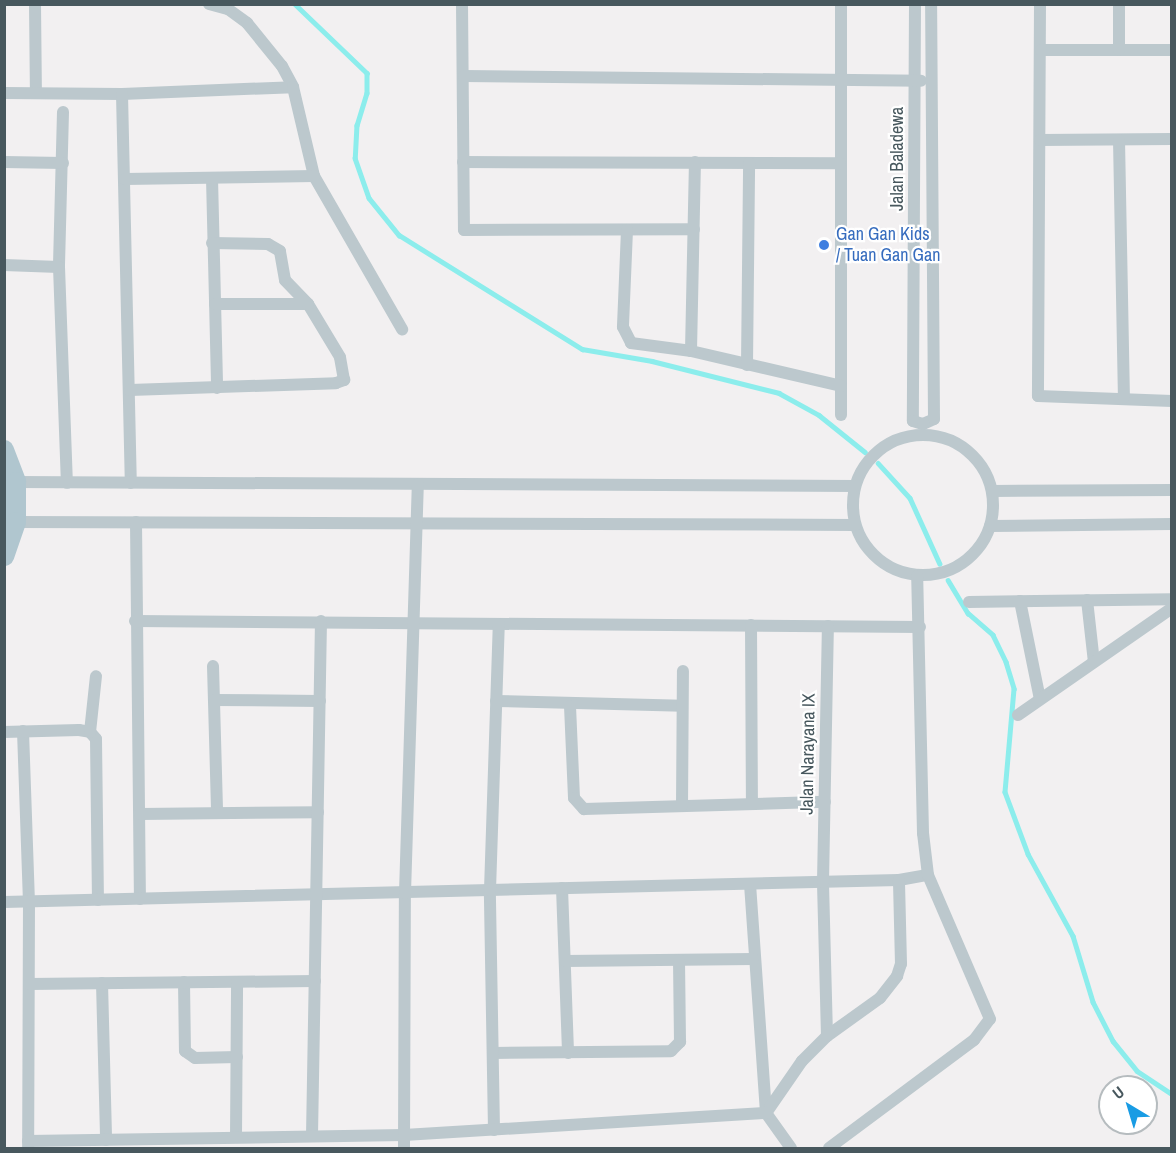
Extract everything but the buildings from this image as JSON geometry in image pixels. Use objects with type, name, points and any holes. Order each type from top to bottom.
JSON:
[{"type":"main road","points":[[4,450],[16,482],[16,522],[4,556]]},
{"type":"street","points":[[35,4],[36,93]]},
{"type":"street","points":[[209,4],[228,9],[247,23],[282,66],[293,87],[314,176],[402,329]]},
{"type":"street","points":[[462,4],[464,230],[694,230]]},
{"type":"street","points":[[841,4],[839,81],[842,415]]},
{"type":"street","name":"Jalan Baladewa","points":[[915,4],[913,421],[923,424],[934,419],[932,4]]},
{"type":"street","points":[[1040,4],[1038,396],[1124,397],[1172,401]]},
{"type":"street","points":[[1119,4],[1119,50]]},
{"type":"street","points":[[1041,50],[1172,50]]},
{"type":"street","points":[[464,76],[932,81]]},
{"type":"street","points":[[4,93],[122,94],[293,87]]},
{"type":"street","points":[[122,94],[131,483]]},
{"type":"street","points":[[63,112],[59,267],[67,483]]},
{"type":"street","points":[[1040,140],[1172,139]]},
{"type":"street","points":[[1119,140],[1124,397]]},
{"type":"street","points":[[4,162],[63,163]]},
{"type":"street","points":[[463,162],[840,163]]},
{"type":"street","points":[[691,351],[695,162]]},
{"type":"street","points":[[747,365],[749,163]]},
{"type":"street","points":[[125,179],[314,176]]},
{"type":"street","points":[[212,178],[217,388]]},
{"type":"street","points":[[627,230],[623,327],[631,343],[691,351],[841,386]]},
{"type":"street","points":[[130,390],[342,382],[345,373],[340,357],[308,304],[285,280],[277,248],[256,243],[212,243]]},
{"type":"street","points":[[4,265],[59,267]]},
{"type":"street","points":[[215,304],[308,304]]},
{"type":"street","points":[[913,435],[934,436],[954,442],[972,454],[984,471],[992,491],[990,526],[979,547],[962,564],[941,573],[917,576],[896,571],[878,560],[864,544],[855,525],[855,486],[863,467],[893,441],[913,435]]},
{"type":"street","points":[[16,482],[855,486]]},
{"type":"street","points":[[404,1149],[405,893],[418,484]]},
{"type":"street","points":[[992,491],[1172,489]]},
{"type":"street","points":[[16,522],[855,525]]},
{"type":"street","points":[[136,522],[135,621],[140,899]]},
{"type":"street","points":[[990,526],[1172,524]]},
{"type":"street","points":[[829,1149],[974,1040],[988,1024],[988,1009],[928,875],[923,833],[920,627],[917,576]]},
{"type":"street","points":[[969,602],[1172,599]]},
{"type":"street","points":[[1087,600],[1094,662]]},
{"type":"street","points":[[1020,601],[1040,699]]},
{"type":"street","points":[[1018,715],[1172,608]]},
{"type":"street","points":[[135,621],[920,627]]},
{"type":"street","points":[[312,1136],[321,621]]},
{"type":"street","points":[[494,1130],[490,890],[499,624]]},
{"type":"street","points":[[751,625],[752,804]]},
{"type":"street","name":"Jalan Narayana IX","points":[[827,1036],[823,882],[828,626]]},
{"type":"street","points":[[213,666],[217,810]]},
{"type":"street","points":[[682,806],[683,671]]},
{"type":"street","points":[[96,676],[90,732],[98,751],[98,900]]},
{"type":"street","points":[[214,700],[320,701]]},
{"type":"street","points":[[496,701],[570,706],[682,706]]},
{"type":"street","points":[[570,706],[574,798],[578,805],[590,810],[825,802]]},
{"type":"street","points":[[23,731],[29,902],[28,1145],[106,1140],[404,1135],[766,1113]]},
{"type":"street","points":[[4,732],[90,732]]},
{"type":"street","points":[[140,814],[217,810],[318,812]]},
{"type":"street","points":[[4,902],[899,880],[928,875]]},
{"type":"street","points":[[766,1113],[797,1067],[827,1036],[880,998],[897,976],[901,964],[899,880]]},
{"type":"street","points":[[750,884],[753,959],[766,1113],[791,1149]]},
{"type":"street","points":[[562,888],[568,1053]]},
{"type":"street","points":[[565,961],[753,959]]},
{"type":"street","points":[[493,1053],[675,1049],[680,1042],[680,960]]},
{"type":"street","points":[[29,984],[315,981]]},
{"type":"street","points":[[184,982],[185,1051],[195,1058],[237,1057]]},
{"type":"street","points":[[237,982],[237,1137]]},
{"type":"street","points":[[102,983],[106,1140]]},
{"type":"waterway","points":[[295,4],[367,73],[367,93],[357,125],[355,158],[369,198],[399,235],[582,349],[652,361],[779,393],[819,415],[865,452]]},
{"type":"waterway","points":[[878,463],[910,498],[940,564]]},
{"type":"waterway","points":[[948,580],[968,613],[993,635],[1006,662],[1014,689],[1005,792],[1028,854],[1073,936],[1093,1002],[1113,1041],[1137,1071],[1172,1094]]},
{"type":"place","name":"Gan Gan Kids / Tuan Gan Gan","points":[[824,245]]}]
